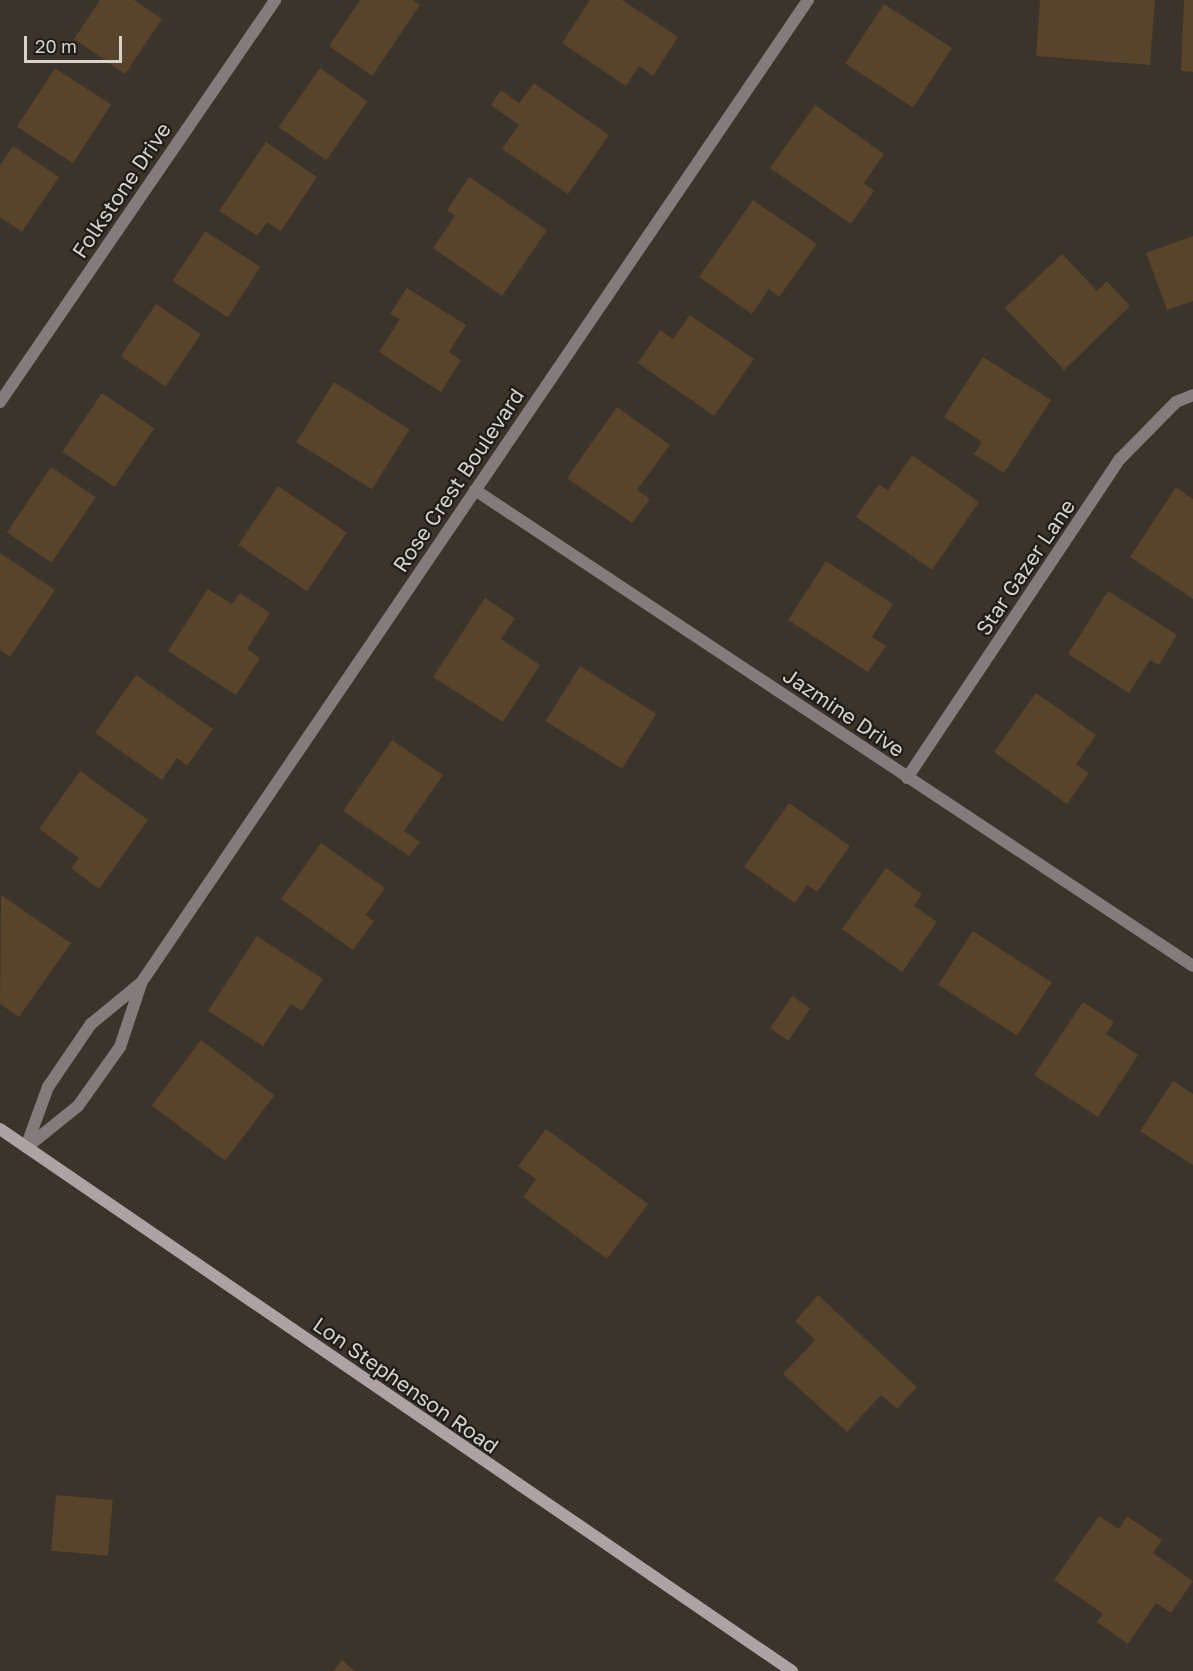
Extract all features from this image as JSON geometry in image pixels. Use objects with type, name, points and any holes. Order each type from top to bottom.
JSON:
[{"type":"street","name":"Folkstone Drive","points":[[0,402],[275,0]]},
{"type":"street","name":"Rose Crest Boulevard","points":[[26,1147],[48,1087],[91,1024],[141,982],[808,0]]},
{"type":"street","name":"Star Gazer Lane","points":[[907,778],[1120,459],[1176,402],[1193,395]]},
{"type":"street","name":"Jazmine Drive","points":[[475,490],[1193,966]]},
{"type":"street","name":"Rose Crest Boulevard","points":[[26,1147],[78,1106],[120,1047],[141,982]]},
{"type":"street","name":"Lon Stephenson Road","points":[[0,1129],[792,1671]]},
{"type":"building","points":[[100,0],[134,0],[162,19],[125,74],[74,39]]},
{"type":"building","points":[[360,0],[413,0],[420,5],[372,76],[329,46]]},
{"type":"building","points":[[590,0],[622,0],[678,37],[653,76],[639,66],[626,86],[562,43]]},
{"type":"building","points":[[1040,0],[1155,0],[1150,65],[1036,56]]},
{"type":"building","points":[[1184,0],[1193,0],[1193,72],[1181,71]]},
{"type":"building","points":[[884,4],[952,48],[913,108],[845,64]]},
{"type":"building","points":[[55,68],[111,104],[73,163],[17,127]]},
{"type":"building","points":[[320,68],[368,101],[326,160],[279,127]]},
{"type":"building","points":[[534,83],[609,135],[568,194],[502,149],[519,125],[491,105],[501,90],[519,103]]},
{"type":"building","points":[[815,105],[884,154],[864,183],[874,191],[851,224],[770,168]]},
{"type":"building","points":[[266,142],[317,177],[281,231],[267,222],[257,236],[219,211]]},
{"type":"building","points":[[13,146],[59,177],[22,232],[0,217],[0,165]]},
{"type":"building","points":[[469,177],[547,230],[502,296],[433,248],[455,216],[447,210]]},
{"type":"building","points":[[753,200],[817,244],[779,297],[769,289],[752,314],[699,277]]},
{"type":"building","points":[[205,231],[260,267],[228,317],[172,281]]},
{"type":"building","points":[[1193,236],[1193,301],[1167,310],[1146,253]]},
{"type":"building","points":[[1062,254],[1097,291],[1107,281],[1130,306],[1064,370],[1005,308]]},
{"type":"building","points":[[407,288],[466,325],[449,352],[461,360],[441,392],[379,352],[400,319],[390,314]]},
{"type":"building","points":[[156,304],[201,334],[166,386],[121,356]]},
{"type":"building","points":[[690,315],[754,359],[714,416],[638,363],[660,330],[673,339]]},
{"type":"building","points":[[983,357],[1051,400],[1004,473],[974,454],[982,442],[944,417]]},
{"type":"building","points":[[334,382],[409,429],[372,489],[296,442]]},
{"type":"building","points":[[102,393],[154,428],[115,487],[62,452]]},
{"type":"building","points":[[617,407],[670,445],[637,490],[650,499],[632,523],[567,478]]},
{"type":"building","points":[[912,455],[979,502],[932,570],[856,517],[879,484],[888,490]]},
{"type":"building","points":[[51,467],[96,497],[52,563],[7,532]]},
{"type":"building","points":[[278,486],[347,532],[307,591],[238,545]]},
{"type":"building","points":[[1176,487],[1193,499],[1193,599],[1130,557]]},
{"type":"building","points":[[0,553],[55,590],[10,657],[0,650]]},
{"type":"building","points":[[826,561],[893,604],[872,637],[886,646],[868,672],[788,620]]},
{"type":"building","points":[[208,589],[232,604],[240,593],[270,613],[247,649],[260,658],[236,695],[168,651]]},
{"type":"building","points":[[1108,591],[1177,635],[1159,665],[1150,660],[1129,693],[1068,654]]},
{"type":"building","points":[[485,598],[515,618],[501,639],[540,665],[503,722],[433,677]]},
{"type":"building","points":[[580,666],[656,714],[622,769],[546,721]]},
{"type":"building","points":[[136,675],[213,729],[187,766],[177,758],[162,780],[95,733]]},
{"type":"building","points":[[1036,693],[1096,735],[1076,764],[1089,773],[1067,804],[994,752]]},
{"type":"building","points":[[392,740],[443,775],[404,831],[420,842],[409,856],[343,811]]},
{"type":"building","points":[[80,771],[148,820],[99,889],[71,868],[79,858],[39,829]]},
{"type":"building","points":[[789,803],[850,846],[817,892],[807,885],[795,903],[744,867]]},
{"type":"building","points":[[321,843],[385,888],[366,915],[374,921],[353,950],[281,899]]},
{"type":"building","points":[[886,868],[922,894],[914,906],[937,922],[902,972],[842,929]]},
{"type":"building","points":[[1,895],[71,943],[19,1017],[0,1004]]},
{"type":"building","points":[[973,931],[1052,982],[1017,1036],[938,985]]},
{"type":"building","points":[[257,936],[323,979],[302,1011],[291,1004],[263,1046],[208,1011]]},
{"type":"building","points":[[792,996],[810,1008],[788,1041],[770,1028]]},
{"type":"building","points":[[1083,1002],[1114,1022],[1106,1034],[1138,1055],[1098,1117],[1034,1075]]},
{"type":"building","points":[[201,1040],[274,1095],[225,1161],[152,1105]]},
{"type":"building","points":[[1173,1081],[1193,1094],[1193,1165],[1140,1131]]},
{"type":"building","points":[[546,1129],[648,1204],[607,1259],[523,1197],[536,1179],[518,1166]]},
{"type":"building","points":[[818,1295],[917,1387],[897,1409],[881,1395],[847,1432],[783,1374],[815,1340],[795,1321]]},
{"type":"building","points":[[56,1495],[113,1500],[108,1556],[51,1551]]},
{"type":"building","points":[[1099,1516],[1119,1529],[1127,1516],[1162,1540],[1153,1553],[1193,1581],[1171,1613],[1156,1603],[1128,1644],[1097,1622],[1103,1614],[1054,1580]]},
{"type":"building","points":[[342,1660],[355,1671],[333,1671]]}]
